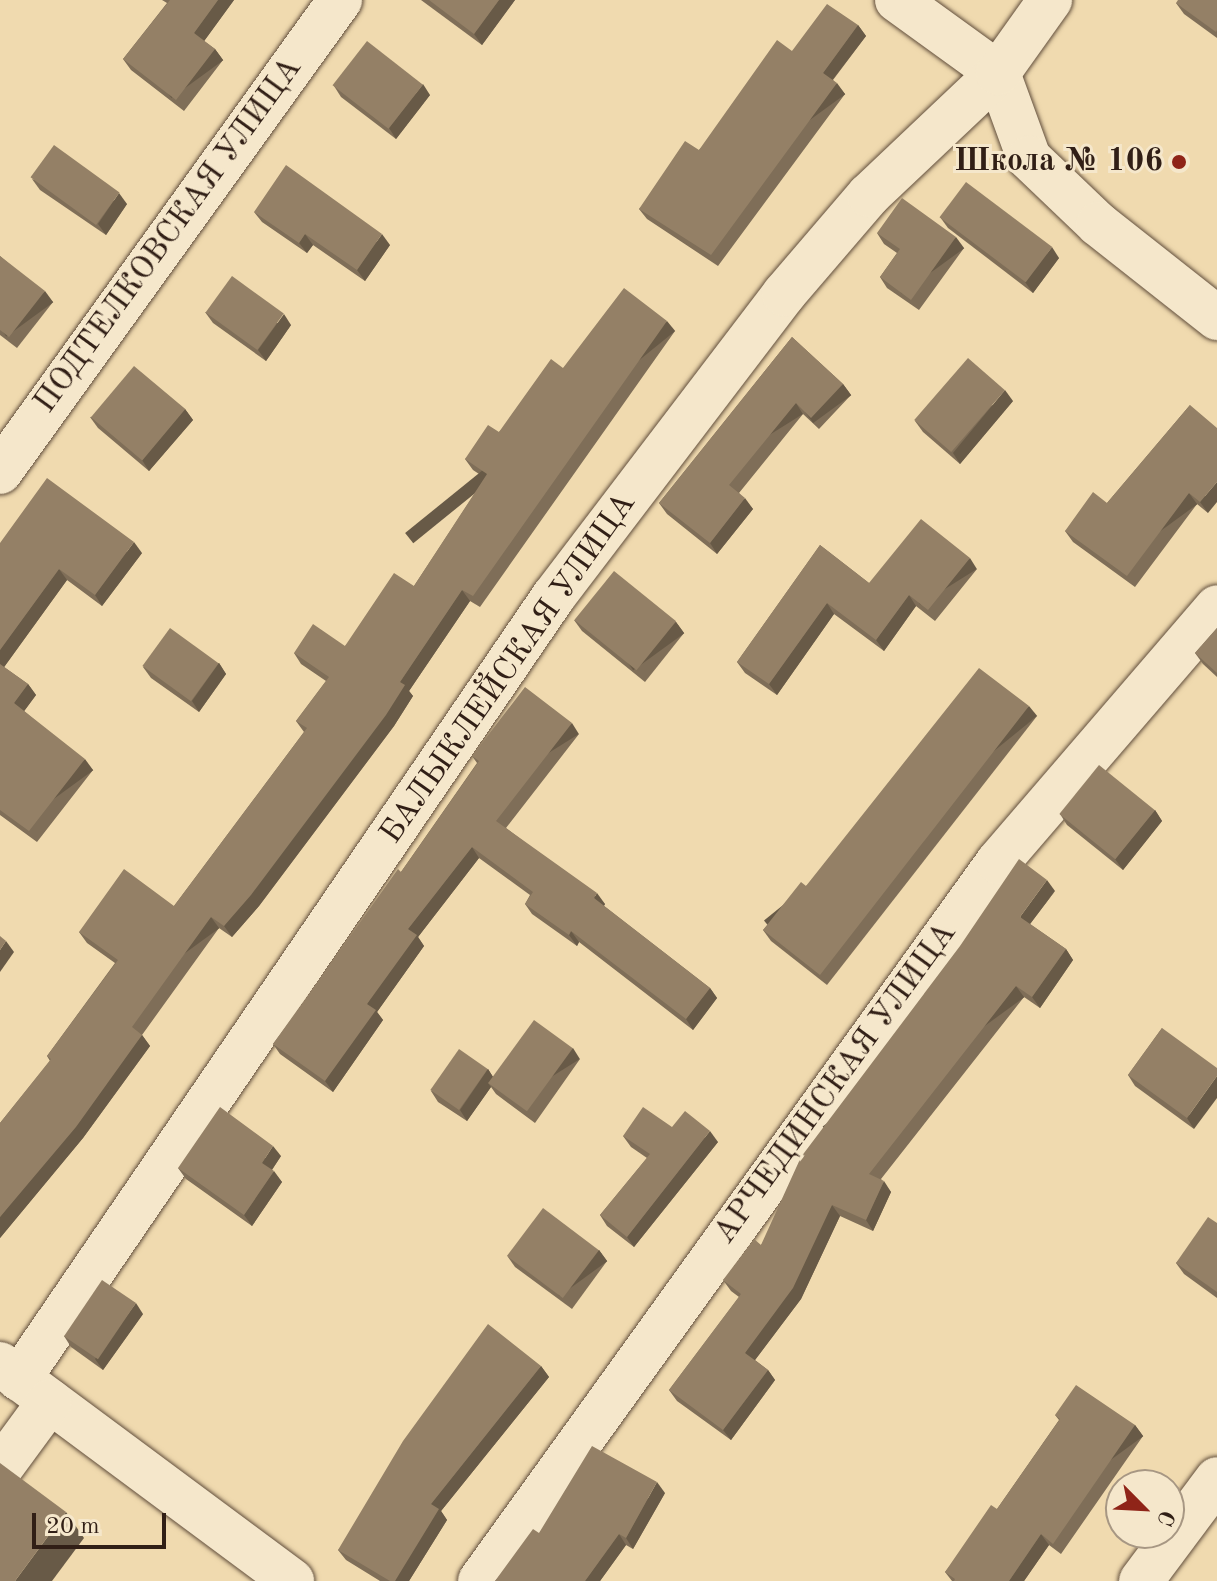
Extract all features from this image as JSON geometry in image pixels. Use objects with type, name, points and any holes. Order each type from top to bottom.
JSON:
[{"type":"street","name":"ПОДТЕЛКОВСКАЯ УЛИЦА","points":[[0,472],[340,0]]},
{"type":"street","points":[[897,0],[998,73],[1029,158],[1098,224],[1217,318]]},
{"type":"street","name":"БАЛЫКЛЕЙСКАЯ УЛИЦА","points":[[0,1469],[23,1382],[554,596],[784,294],[869,195],[998,73],[1050,0]]},
{"type":"street","name":"АРЧЕДИНСКАЯ УЛИЦА","points":[[480,1581],[623,1375],[998,862],[1217,607]]},
{"type":"street","points":[[23,1382],[292,1581]]},
{"type":"street","points":[[1141,1581],[1217,1479]]},
{"type":"building","points":[[170,0],[218,0],[194,33],[215,49],[176,100],[123,59]]},
{"type":"building","points":[[429,0],[499,0],[474,34]]},
{"type":"building","points":[[1178,0],[1217,0],[1216,32],[1176,3]]},
{"type":"building","points":[[827,4],[858,25],[823,73],[837,83],[711,255],[639,209],[685,141],[699,150],[777,40],[792,51]]},
{"type":"building","points":[[367,41],[423,85],[388,129],[333,85]]},
{"type":"building","points":[[54,145],[120,193],[96,225],[30,177]]},
{"type":"building","points":[[286,165],[382,234],[357,270],[305,234],[299,243],[254,212]]},
{"type":"building","points":[[966,182],[1052,247],[1026,282],[940,217]]},
{"type":"building","points":[[902,198],[956,237],[911,300],[880,277],[900,249],[877,233]]},
{"type":"building","points":[[0,256],[45,291],[9,337],[0,330]]},
{"type":"building","points":[[232,276],[284,314],[257,350],[206,312]]},
{"type":"building","points":[[624,288],[667,321],[473,596],[462,590],[400,682],[405,685],[386,715],[251,895],[224,926],[211,917],[132,1027],[142,1035],[76,1127],[0,1217],[0,1123],[51,1059],[47,1056],[118,960],[79,932],[124,869],[174,906],[307,728],[296,721],[329,677],[294,653],[313,624],[345,646],[394,573],[414,586],[487,474],[465,459],[488,425],[499,432],[551,359],[563,368]]},
{"type":"building","points":[[792,337],[843,384],[811,418],[796,403],[729,485],[745,498],[710,543],[659,503]]},
{"type":"building","points":[[968,358],[1005,390],[951,452],[914,420]]},
{"type":"building","points":[[134,366],[185,409],[142,460],[91,417]]},
{"type":"building","points":[[1190,405],[1217,428],[1217,482],[1200,502],[1189,493],[1127,576],[1065,531],[1093,492],[1107,503]]},
{"type":"building","points":[[47,478],[134,542],[95,595],[59,569],[0,650],[0,543]]},
{"type":"building","points":[[921,519],[970,558],[928,610],[909,595],[876,640],[827,603],[769,684],[737,662],[820,545],[869,583]]},
{"type":"building","points":[[614,571],[676,621],[637,670],[574,620]]},
{"type":"building","points":[[170,628],[219,663],[191,701],[142,666]]},
{"type":"building","points":[[1217,628],[1217,673],[1195,653]]},
{"type":"building","points":[[0,664],[28,684],[14,703],[85,759],[29,831],[0,810]]},
{"type":"building","points":[[979,668],[1029,706],[820,975],[763,930],[801,882],[806,886]]},
{"type":"building","points":[[525,687],[572,723],[496,821],[597,893],[594,898],[710,988],[686,1019],[571,931],[569,935],[525,904],[533,892],[472,847],[408,929],[417,935],[367,1004],[376,1010],[325,1081],[273,1044],[398,869],[401,872],[479,761],[472,756]]},
{"type":"building","points":[[1099,765],[1155,810],[1115,859],[1059,814]]},
{"type":"building","points":[[1019,859],[1047,880],[1020,917],[1066,949],[1032,997],[1016,986],[869,1174],[884,1181],[866,1220],[832,1205],[793,1288],[745,1353],[768,1370],[723,1430],[669,1390],[741,1294],[723,1280],[754,1239],[761,1245],[801,1157],[960,946]]},
{"type":"building","points":[[0,936],[6,941],[0,950]]},
{"type":"building","points":[[534,1020],[573,1048],[527,1111],[488,1083]]},
{"type":"building","points":[[1162,1028],[1217,1068],[1217,1076],[1187,1118],[1128,1075]]},
{"type":"building","points":[[459,1049],[488,1069],[459,1110],[430,1090]]},
{"type":"building","points":[[220,1107],[273,1146],[262,1163],[274,1171],[244,1215],[178,1168]]},
{"type":"building","points":[[643,1107],[672,1127],[685,1111],[710,1131],[627,1237],[600,1215],[650,1154],[623,1136]]},
{"type":"building","points":[[543,1208],[599,1250],[563,1298],[507,1256]]},
{"type":"building","points":[[1208,1217],[1217,1223],[1217,1292],[1176,1263]]},
{"type":"building","points":[[102,1280],[136,1303],[98,1359],[64,1336]]},
{"type":"building","points":[[488,1324],[541,1366],[431,1504],[439,1509],[395,1581],[390,1581],[338,1550],[403,1441]]},
{"type":"building","points":[[1076,1385],[1135,1425],[1053,1544],[1041,1534],[1009,1581],[954,1581],[945,1572],[991,1505],[997,1509],[1060,1419],[1055,1415]]},
{"type":"building","points":[[592,1446],[657,1482],[626,1538],[619,1534],[585,1581],[495,1581],[533,1529],[539,1533]]},
{"type":"building","points":[[0,1463],[66,1512],[15,1581],[0,1581]]},
{"type":"place","name":"Школа № 106","points":[[1179,162]]}]
